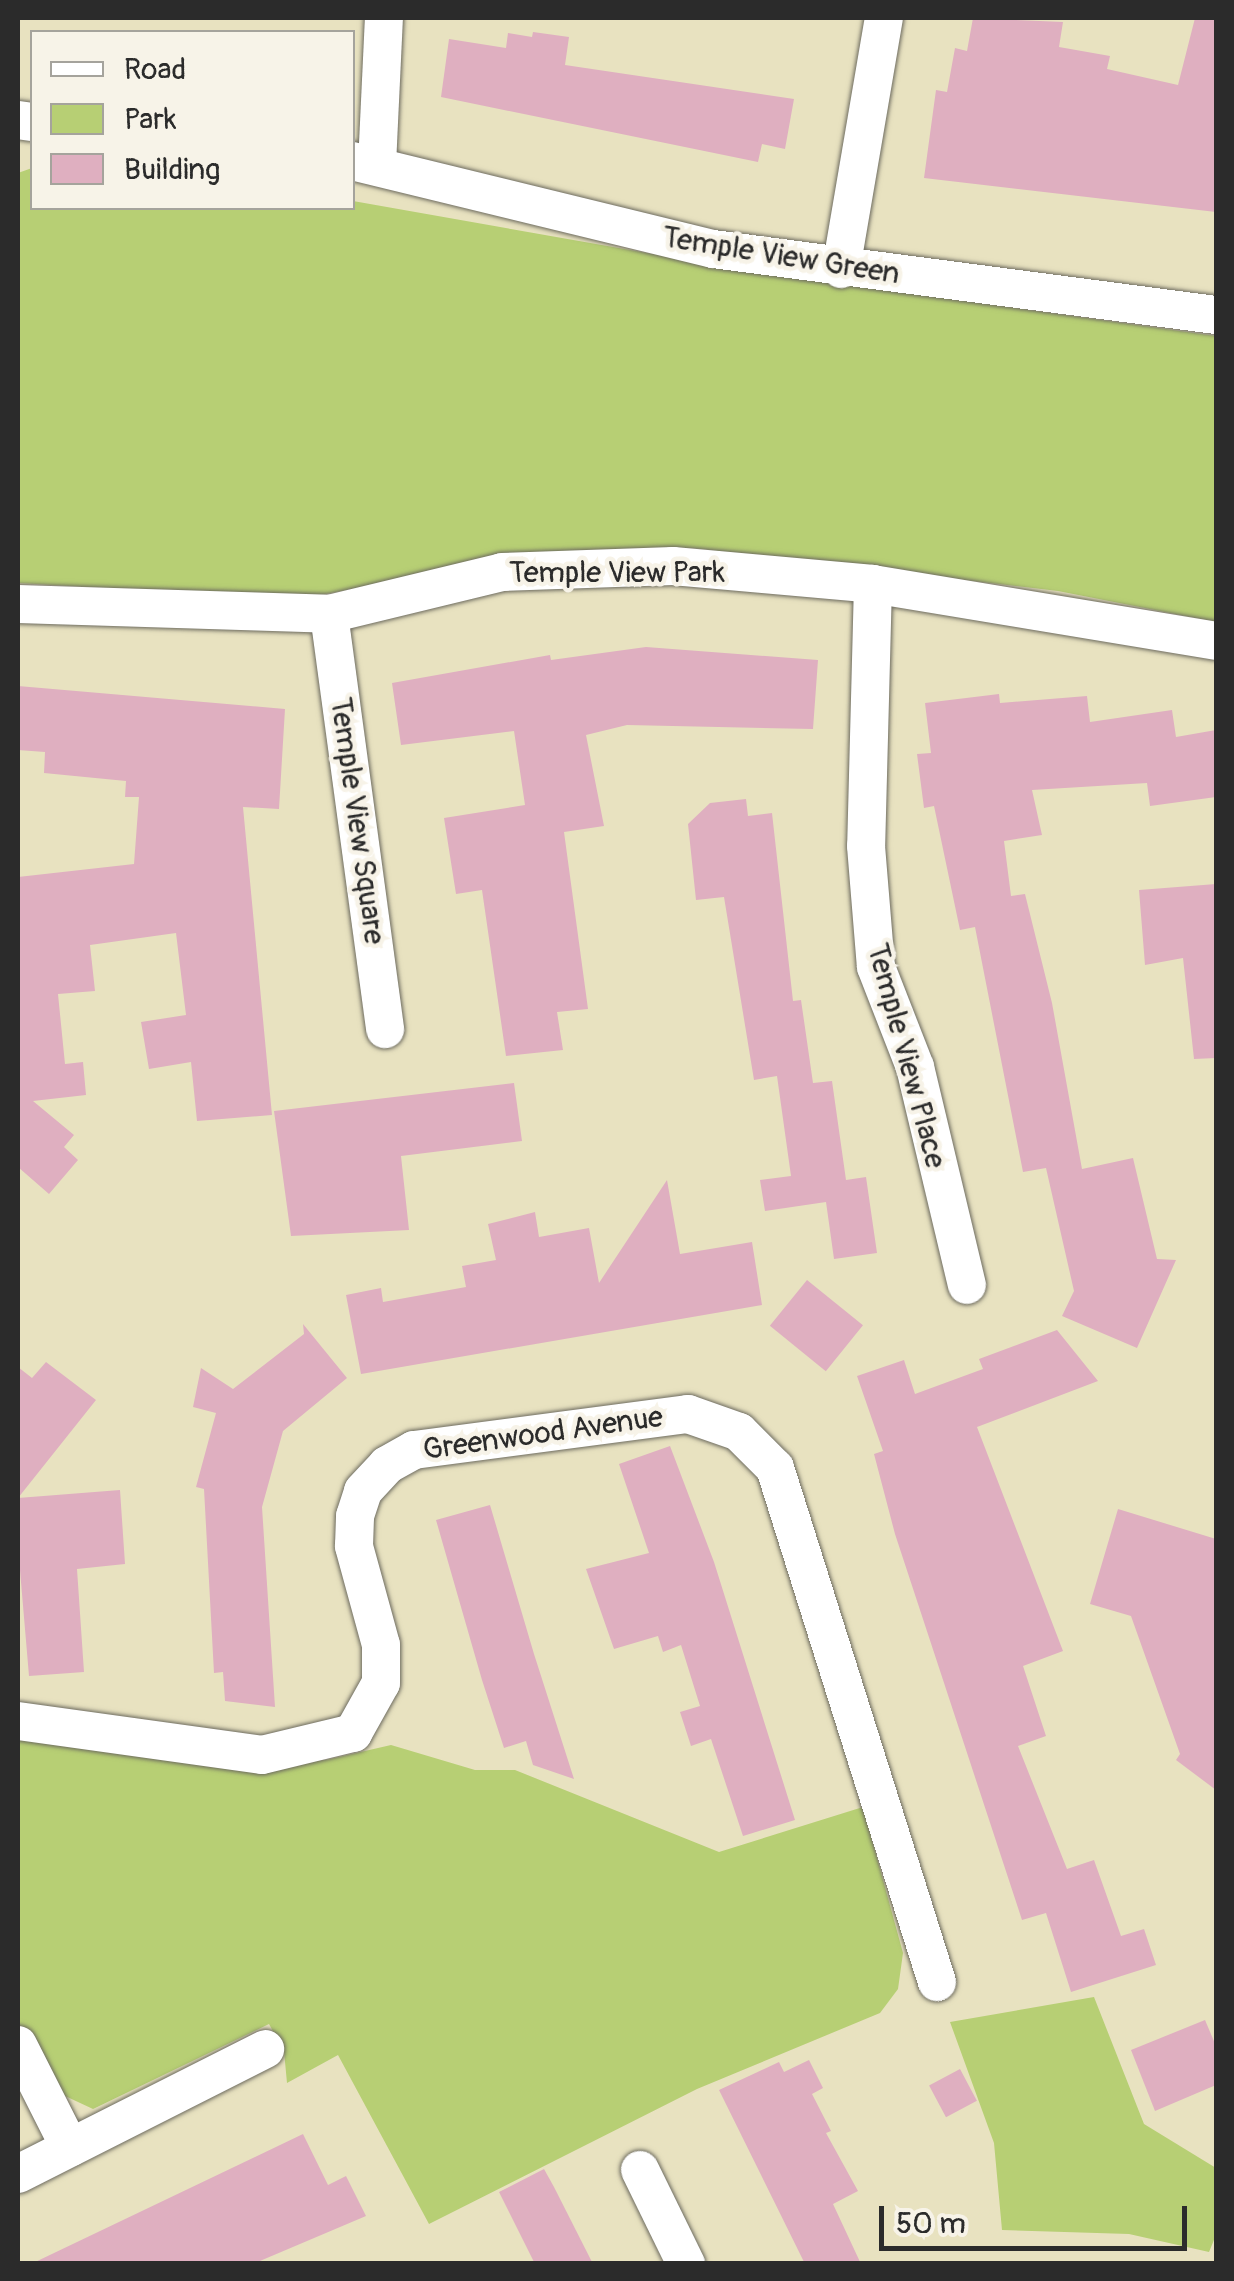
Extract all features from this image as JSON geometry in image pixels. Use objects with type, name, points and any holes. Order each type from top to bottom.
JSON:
[{"type":"street","points":[[365,163],[384,18]]},
{"type":"street","points":[[841,268],[884,18]]},
{"type":"street","name":"Temple View Green","points":[[365,163],[457,191],[713,249],[1216,315]]},
{"type":"street","name":"Temple View Park","points":[[18,604],[329,614],[502,572],[672,566],[873,584],[1216,641]]},
{"type":"street","name":"Temple View Place","points":[[873,584],[866,846],[876,967],[915,1067],[967,1285]]},
{"type":"street","name":"Temple View Square","points":[[329,614],[385,1029]]},
{"type":"street","name":"Greenwood Avenue","points":[[18,1721],[262,1755],[353,1733],[370,1712],[381,1683],[380,1646],[354,1546],[354,1516],[363,1491],[387,1466],[414,1450],[688,1414],[739,1432],[775,1468],[938,1982]]},
{"type":"street","points":[[18,2046],[70,2148]]},
{"type":"street","points":[[18,2174],[264,2049]]},
{"type":"street","points":[[640,2170],[686,2264]]},
{"type":"green space","points":[[30,169],[30,210],[355,210],[355,201],[749,271],[1216,336],[1216,622],[1058,591],[692,548],[540,554],[298,599],[18,583],[18,173]]},
{"type":"green space","points":[[18,1737],[245,1764],[326,1760],[391,1745],[475,1770],[515,1770],[719,1852],[863,1807],[903,1953],[898,1989],[880,2013],[697,2089],[429,2224],[338,2055],[287,2083],[284,2051],[269,2024],[93,2109],[18,2074]]},
{"type":"green space","points":[[1094,1997],[1144,2124],[1216,2168],[1216,2235],[1209,2252],[1129,2234],[1002,2230],[994,2143],[950,2022]]},
{"type":"building","points":[[973,18],[1063,22],[1059,47],[1110,56],[1107,69],[1178,85],[1195,18],[1216,18],[1216,212],[924,178],[936,90],[947,92],[955,48],[967,51]]},
{"type":"building","points":[[533,32],[569,37],[565,65],[794,99],[785,149],[762,144],[758,162],[441,97],[449,39],[506,48],[508,33],[532,37]]},
{"type":"building","points":[[646,647],[818,660],[813,729],[627,725],[586,735],[604,826],[564,832],[588,1009],[557,1012],[563,1050],[506,1056],[482,890],[456,894],[444,818],[525,805],[514,731],[401,745],[392,683],[550,655],[551,660]]},
{"type":"building","points":[[18,686],[285,709],[279,809],[243,807],[272,1115],[197,1121],[191,1062],[149,1069],[141,1022],[186,1015],[176,933],[90,945],[95,991],[58,994],[65,1064],[83,1062],[86,1095],[33,1101],[74,1135],[64,1147],[78,1160],[49,1194],[18,1167],[18,877],[134,864],[139,797],[125,797],[126,781],[44,773],[45,752],[18,750]]},
{"type":"building","points":[[999,694],[1000,703],[1087,696],[1090,722],[1172,710],[1176,737],[1216,730],[1216,797],[1150,806],[1147,783],[1032,790],[1042,835],[1004,841],[1011,896],[1025,894],[1052,1003],[1082,1169],[1133,1158],[1157,1259],[1176,1260],[1137,1348],[1062,1316],[1074,1291],[1046,1168],[1023,1172],[975,927],[960,930],[934,806],[924,808],[917,754],[931,753],[925,703]]},
{"type":"building","points":[[746,799],[748,816],[772,813],[793,1001],[801,1000],[813,1083],[832,1081],[846,1180],[866,1177],[877,1253],[834,1259],[826,1202],[765,1211],[760,1180],[791,1176],[777,1076],[754,1080],[724,897],[696,900],[688,824],[710,803]]},
{"type":"building","points":[[1216,884],[1216,1058],[1194,1059],[1183,958],[1145,965],[1139,890]]},
{"type":"building","points":[[514,1083],[522,1141],[401,1156],[409,1230],[291,1236],[274,1111]]},
{"type":"building","points":[[667,1180],[680,1254],[752,1242],[762,1305],[361,1374],[346,1295],[381,1288],[383,1302],[466,1287],[462,1266],[496,1260],[488,1224],[535,1212],[539,1237],[589,1228],[599,1283]]},
{"type":"building","points":[[807,1280],[863,1325],[826,1371],[770,1326]]},
{"type":"building","points":[[303,1324],[347,1378],[283,1431],[262,1507],[275,1707],[225,1701],[223,1672],[214,1673],[204,1489],[196,1487],[216,1413],[193,1407],[201,1368],[233,1389],[304,1334]]},
{"type":"building","points":[[1057,1330],[1098,1381],[977,1427],[1063,1651],[1023,1666],[1046,1736],[1018,1746],[1067,1869],[1094,1860],[1121,1936],[1144,1929],[1156,1965],[1071,1992],[1046,1913],[1022,1920],[895,1534],[874,1454],[883,1451],[857,1376],[904,1360],[915,1394],[983,1369],[979,1359]]},
{"type":"building","points":[[46,1362],[96,1400],[18,1498],[18,1367],[32,1378]]},
{"type":"building","points":[[670,1446],[714,1562],[795,1820],[743,1836],[711,1739],[691,1746],[680,1712],[700,1706],[681,1645],[663,1652],[658,1636],[614,1649],[586,1569],[649,1553],[619,1464]]},
{"type":"building","points":[[120,1490],[125,1564],[77,1569],[84,1672],[29,1676],[18,1547],[18,1498]]},
{"type":"building","points":[[490,1505],[574,1779],[533,1765],[526,1741],[504,1748],[482,1680],[436,1520]]},
{"type":"building","points":[[1118,1509],[1216,1539],[1216,1790],[1176,1760],[1180,1754],[1131,1616],[1090,1604]]},
{"type":"building","points":[[1205,2020],[1216,2046],[1216,2085],[1155,2111],[1131,2050]]},
{"type":"building","points":[[809,2060],[823,2088],[812,2094],[831,2131],[826,2133],[858,2191],[833,2204],[861,2264],[805,2264],[719,2090],[779,2062],[784,2072]]},
{"type":"building","points":[[960,2069],[977,2101],[946,2117],[929,2085]]},
{"type":"building","points":[[303,2134],[328,2185],[346,2176],[366,2216],[253,2264],[31,2264]]},
{"type":"building","points":[[544,2169],[593,2264],[535,2264],[499,2192]]}]
